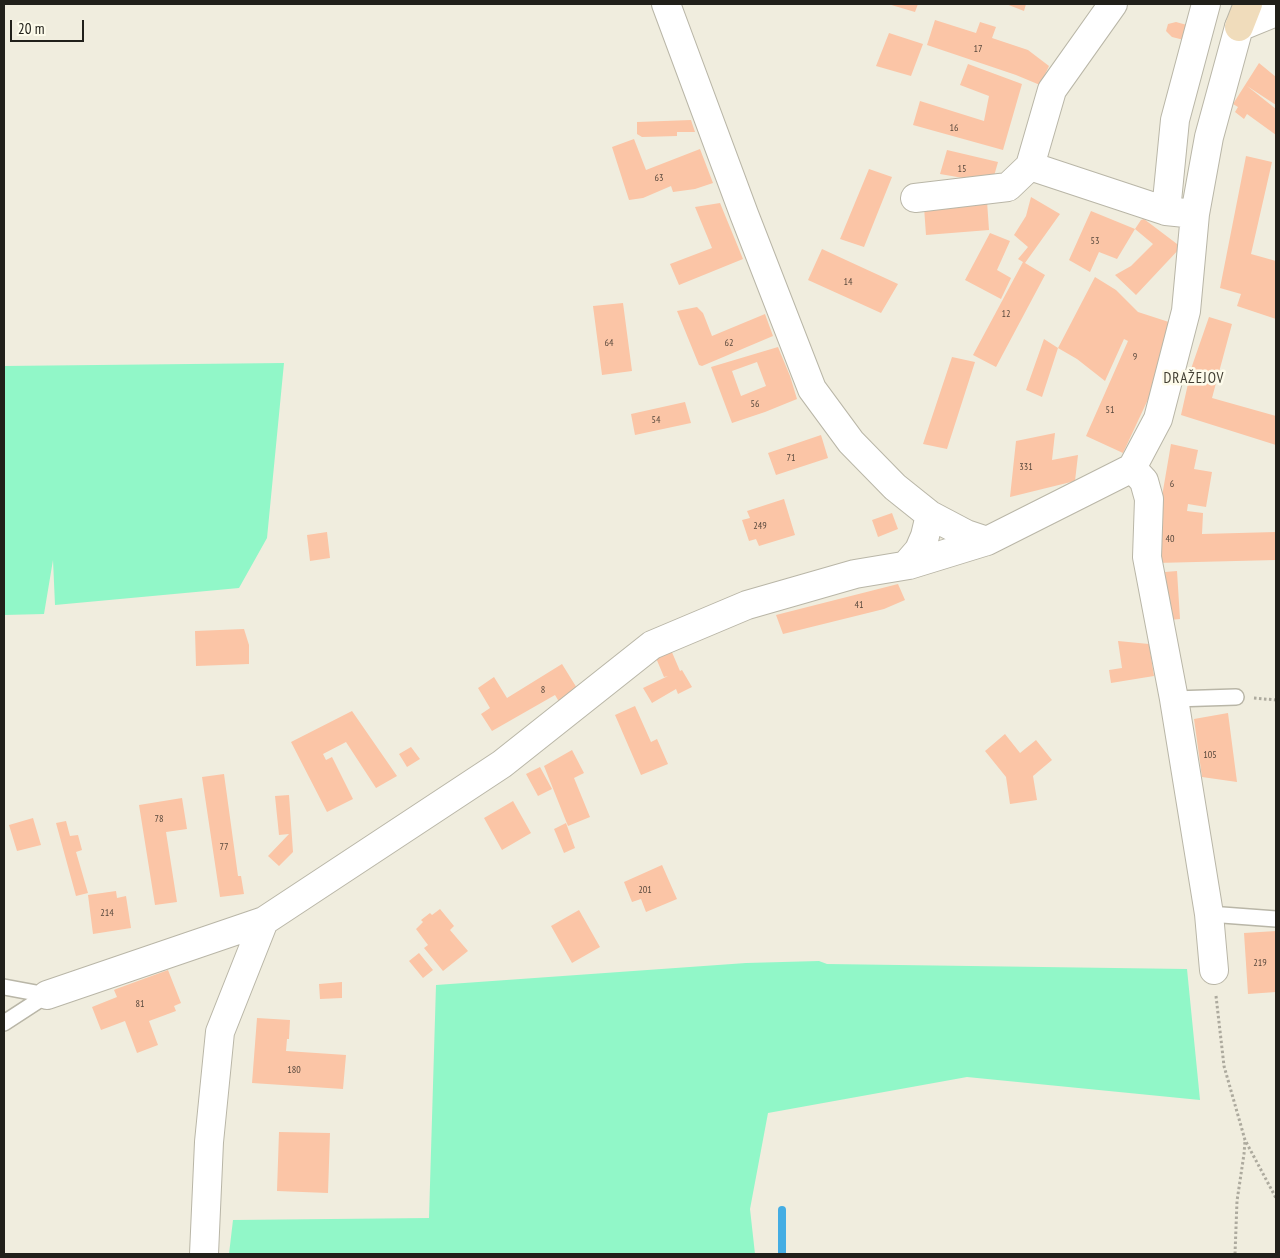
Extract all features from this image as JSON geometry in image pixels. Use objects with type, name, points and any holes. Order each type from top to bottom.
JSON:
[{"type":"street","points":[[666,4],[744,214],[812,389],[851,442],[895,487],[930,515],[966,534],[987,541]]},
{"type":"street","points":[[915,198],[1008,187],[1030,166],[1052,90],[1113,4]]},
{"type":"street","points":[[1166,210],[1175,120],[1206,4]]},
{"type":"street","points":[[48,995],[264,921],[502,764],[652,645],[747,605],[856,574],[906,565],[987,541],[1132,468],[1158,419],[1186,311],[1195,214],[1209,137],[1243,15],[1276,12]]},
{"type":"street","points":[[1030,166],[1166,210],[1195,214]]},
{"type":"street","points":[[1132,468],[1144,481],[1149,499],[1147,557],[1174,699],[1209,914],[1214,970]]},
{"type":"street","points":[[906,565],[918,550],[925,536],[930,515]]},
{"type":"street","points":[[204,1254],[209,1142],[220,1032],[264,921]]},
{"type":"lane","points":[[1174,699],[1236,697]]},
{"type":"lane","points":[[1209,914],[1276,919]]},
{"type":"lane","points":[[4,987],[48,995]]},
{"type":"lane","points":[[4,1023],[48,995]]},
{"type":"path","points":[[1214,970],[1224,1066],[1245,1140],[1276,1198]]},
{"type":"path","points":[[1235,1254],[1237,1201],[1245,1140]]},
{"type":"green space","points":[[284,363],[267,538],[239,588],[55,605],[53,560],[44,614],[4,615],[4,366]]},
{"type":"green space","points":[[819,961],[827,964],[1187,969],[1200,1100],[967,1077],[768,1113],[750,1209],[755,1254],[229,1254],[233,1220],[429,1218],[436,985],[746,963]]},
{"type":"building","points":[[888,4],[918,4],[915,12]]},
{"type":"building","points":[[1006,4],[1026,4],[1024,11]]},
{"type":"building","points":[[935,20],[976,33],[980,22],[996,27],[992,38],[1028,50],[1049,66],[1040,85],[927,45]]},
{"type":"building","points":[[1176,22],[1187,25],[1184,40],[1172,37],[1166,31],[1168,24]]},
{"type":"building","points":[[889,33],[923,44],[911,76],[876,66]]},
{"type":"building","points":[[1259,63],[1276,77],[1276,105],[1247,86],[1276,109],[1276,135],[1247,114],[1244,119],[1235,112],[1238,107],[1233,104]]},
{"type":"building","points":[[968,64],[1022,84],[1003,150],[913,125],[920,101],[984,121],[989,96],[960,85]]},
{"type":"building","points":[[691,120],[695,132],[677,132],[677,136],[642,137],[637,134],[637,122]]},
{"type":"building","points":[[634,139],[646,170],[700,149],[713,183],[695,189],[673,192],[671,186],[643,198],[629,200],[612,147]]},
{"type":"building","points":[[947,150],[998,162],[992,183],[940,174]]},
{"type":"building","points":[[1246,156],[1272,162],[1251,254],[1276,261],[1276,319],[1237,306],[1241,294],[1220,288]]},
{"type":"building","points":[[869,169],[892,177],[864,247],[840,239]]},
{"type":"building","points":[[1031,197],[1060,214],[1025,263],[1045,275],[996,367],[973,355],[1023,262],[1018,259],[1028,247],[1014,235],[1026,216]]},
{"type":"building","points":[[987,201],[989,230],[926,235],[924,207]]},
{"type":"building","points":[[720,203],[743,259],[679,285],[670,264],[712,248],[695,207]]},
{"type":"building","points":[[1091,211],[1135,229],[1117,259],[1099,252],[1090,272],[1069,260]]},
{"type":"building","points":[[1144,219],[1181,247],[1136,295],[1115,275],[1131,266],[1153,244],[1135,229],[1141,220]]},
{"type":"building","points":[[990,233],[1010,241],[997,270],[1011,278],[1001,299],[965,280]]},
{"type":"building","points":[[822,249],[898,284],[881,313],[808,280]]},
{"type":"building","points":[[1095,277],[1116,290],[1138,312],[1175,324],[1164,365],[1123,453],[1086,436],[1128,341],[1124,339],[1105,381],[1077,359],[1058,348]]},
{"type":"building","points":[[623,303],[632,371],[602,375],[593,306]]},
{"type":"building","points":[[697,307],[703,313],[712,336],[765,314],[773,336],[702,366],[699,365],[677,311]]},
{"type":"building","points":[[1209,317],[1232,324],[1212,398],[1276,416],[1276,445],[1181,415],[1192,366]]},
{"type":"building","points":[[1044,339],[1058,348],[1042,397],[1026,390]]},
{"type":"building","points":[[778,347],[797,399],[732,423],[711,367]],"holes":[[[757,362],[766,386],[741,396],[732,371]]]},
{"type":"building","points":[[952,357],[975,362],[947,449],[923,444]]},
{"type":"building","points":[[685,402],[691,423],[635,435],[631,414]]},
{"type":"building","points":[[1055,433],[1052,460],[1078,455],[1075,481],[1010,497],[1016,441]]},
{"type":"building","points":[[821,435],[828,458],[776,475],[768,453]]},
{"type":"building","points":[[1171,444],[1198,450],[1194,469],[1212,472],[1206,507],[1188,504],[1187,511],[1203,513],[1202,534],[1276,532],[1276,560],[1156,563],[1160,508]]},
{"type":"building","points":[[784,499],[795,535],[759,546],[756,539],[749,541],[742,520],[750,518],[747,511]]},
{"type":"building","points":[[892,513],[898,529],[878,537],[872,520]]},
{"type":"building","points":[[327,532],[330,558],[310,561],[307,535]]},
{"type":"building","points":[[1177,571],[1180,619],[1169,620],[1165,572]]},
{"type":"building","points":[[898,584],[905,600],[884,609],[783,634],[776,615]]},
{"type":"building","points":[[244,629],[249,645],[249,664],[196,666],[195,631]]},
{"type":"building","points":[[1118,641],[1149,644],[1154,676],[1111,683],[1109,670],[1122,668]]},
{"type":"building","points":[[671,650],[680,671],[682,670],[692,687],[678,694],[676,689],[652,703],[643,688],[668,676],[664,677],[656,658]]},
{"type":"building","points":[[562,664],[580,693],[561,705],[555,695],[492,731],[481,714],[490,708],[478,688],[494,677],[507,698]]},
{"type":"building","points":[[635,706],[651,742],[657,739],[668,764],[641,775],[615,715]]},
{"type":"building","points":[[352,711],[397,776],[376,788],[346,742],[323,754],[326,760],[332,757],[353,799],[327,812],[291,742]]},
{"type":"building","points":[[1228,713],[1237,782],[1202,777],[1194,719]]},
{"type":"building","points":[[1005,734],[1020,753],[1036,740],[1052,760],[1033,776],[1037,800],[1010,804],[1006,777],[985,751]]},
{"type":"building","points":[[411,747],[420,759],[407,767],[399,754]]},
{"type":"building","points":[[572,750],[584,773],[574,778],[590,817],[568,826],[544,766]]},
{"type":"building","points":[[540,767],[552,789],[538,796],[526,774]]},
{"type":"building","points":[[224,774],[238,876],[241,876],[244,894],[220,897],[202,777]]},
{"type":"building","points":[[289,795],[293,852],[279,866],[268,856],[289,834],[279,835],[275,796]]},
{"type":"building","points":[[182,798],[187,829],[166,832],[177,902],[155,905],[139,805]]},
{"type":"building","points":[[513,801],[531,833],[502,850],[484,818]]},
{"type":"building","points":[[33,818],[41,845],[17,851],[9,825]]},
{"type":"building","points":[[66,821],[70,836],[78,835],[82,850],[76,852],[88,893],[76,896],[56,823]]},
{"type":"building","points":[[566,823],[575,848],[564,853],[554,829]]},
{"type":"building","points":[[662,865],[677,899],[646,912],[641,899],[632,902],[624,882]]},
{"type":"building","points":[[116,891],[117,898],[126,896],[131,928],[93,934],[88,895]]},
{"type":"building","points":[[440,909],[454,926],[450,930],[468,951],[443,971],[424,948],[428,945],[416,929],[423,922],[421,920],[430,913],[432,915]]},
{"type":"building","points":[[579,910],[600,947],[572,963],[551,926]]},
{"type":"building","points":[[1276,931],[1276,992],[1248,994],[1244,933]]},
{"type":"building","points":[[419,953],[433,970],[423,978],[409,961]]},
{"type":"building","points":[[168,970],[181,1003],[174,1006],[176,1011],[149,1021],[158,1045],[137,1053],[125,1021],[101,1030],[92,1007],[117,997],[114,990],[116,989]]},
{"type":"building","points":[[342,982],[342,998],[320,999],[319,984]]},
{"type":"building","points":[[257,1018],[290,1020],[286,1051],[346,1055],[343,1089],[252,1083]]},
{"type":"building","points":[[279,1132],[330,1133],[328,1193],[277,1191]]},
{"type":"waterway","points":[[782,1210],[782,1254]]},
{"type":"district","name":"DRAŽEJOV","points":[[1194,379]]}]
